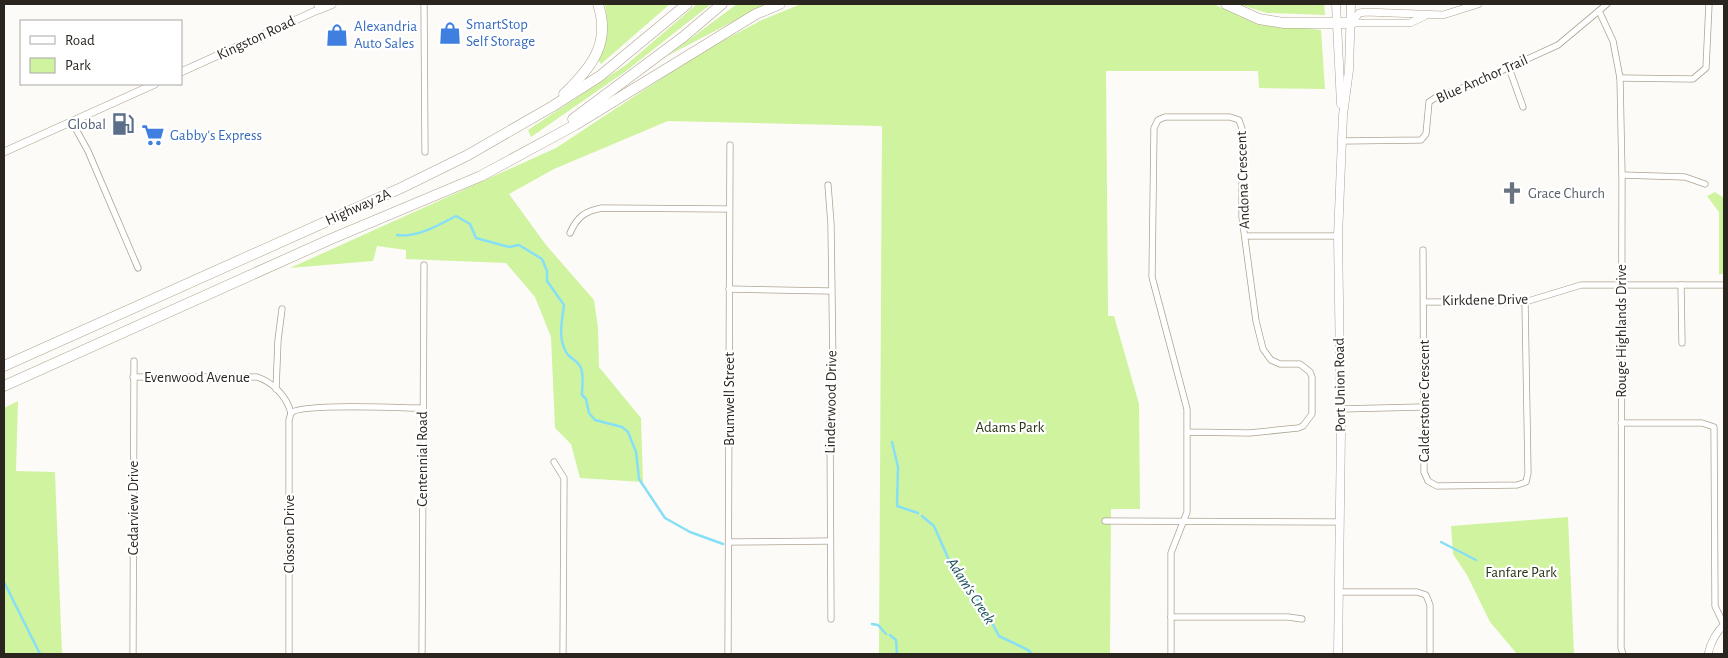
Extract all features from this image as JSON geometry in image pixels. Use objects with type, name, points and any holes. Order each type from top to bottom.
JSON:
[{"type":"highway","points":[[531,119],[581,77],[596,55],[603,38],[602,14],[598,4]]},
{"type":"highway","name":"Highway 2A","points":[[4,366],[401,188],[468,155],[600,76],[687,4]]},
{"type":"highway","points":[[481,176],[566,124],[683,37],[722,4]]},
{"type":"highway","points":[[481,176],[575,125],[756,14],[780,4]]},
{"type":"highway","points":[[1226,4],[1259,18],[1284,23],[1352,23]]},
{"type":"highway","name":"Highway 2A","points":[[4,386],[331,239],[481,176]]},
{"type":"main road","name":"Kingston Road","points":[[319,6],[332,4]]},
{"type":"main road","name":"Port Union Road","points":[[1336,4],[1339,80],[1343,116]]},
{"type":"main road","name":"Port Union Road","points":[[1338,654],[1340,409],[1338,236],[1343,116],[1349,70],[1352,23],[1351,4]]},
{"type":"street","points":[[424,4],[425,152]]},
{"type":"street","points":[[1352,23],[1359,13],[1443,15],[1478,4]]},
{"type":"street","name":"Blue Anchor Trail","points":[[1342,141],[1421,140],[1426,134],[1429,102],[1438,96],[1509,68],[1558,45],[1607,4]]},
{"type":"street","points":[[1620,78],[1693,79],[1701,74],[1706,68],[1709,4]]},
{"type":"street","name":"Kingston Road","points":[[182,72],[319,6]]},
{"type":"street","name":"Rouge Highlands Drive","points":[[1599,11],[1613,41],[1620,78],[1622,175],[1621,648],[1623,654]]},
{"type":"street","points":[[1352,23],[1410,23],[1427,15]]},
{"type":"street","points":[[1509,68],[1523,107]]},
{"type":"street","points":[[4,152],[153,85]]},
{"type":"street","name":"Andona Crescent","points":[[1171,654],[1171,553],[1187,512],[1188,432],[1187,405],[1152,277],[1154,128],[1158,120],[1165,117],[1230,117],[1239,120],[1242,129],[1242,217],[1256,320],[1263,349],[1270,360],[1280,364],[1300,364],[1310,372],[1312,379],[1312,414],[1303,426],[1298,428],[1249,433],[1188,432]]},
{"type":"street","points":[[72,122],[88,151],[138,268]]},
{"type":"street","name":"Brumwell Street","points":[[728,654],[728,209],[730,145]]},
{"type":"street","points":[[1622,175],[1685,177],[1705,184]]},
{"type":"street","name":"Linderwood Drive","points":[[828,185],[831,224],[830,291],[833,402],[830,424],[831,619]]},
{"type":"street","points":[[570,233],[576,220],[593,210],[602,208],[728,209]]},
{"type":"street","points":[[1245,236],[1338,236]]},
{"type":"street","name":"Calderstone Crescent","points":[[1423,250],[1422,407],[1424,472],[1428,482],[1437,486],[1517,485],[1526,482],[1528,473],[1525,302]]},
{"type":"street","name":"Centennial Road","points":[[422,654],[424,265]]},
{"type":"street","name":"Kirkdene Drive","points":[[1424,302],[1525,302],[1581,285],[1724,285]]},
{"type":"street","points":[[1681,285],[1682,343]]},
{"type":"street","points":[[729,289],[830,291]]},
{"type":"street","points":[[276,389],[278,340],[282,309]]},
{"type":"street","name":"Cedarview Drive","points":[[133,654],[134,361]]},
{"type":"street","name":"Evenwood Avenue","points":[[133,377],[257,377],[271,383],[287,401],[291,413]]},
{"type":"street","points":[[291,413],[296,409],[315,407],[422,408]]},
{"type":"street","points":[[1340,409],[1422,407]]},
{"type":"street","name":"Closson Drive","points":[[289,654],[289,420],[291,413]]},
{"type":"street","points":[[1621,423],[1702,423],[1714,428],[1715,606],[1724,625],[1711,642],[1708,654]]},
{"type":"street","points":[[554,462],[564,478],[563,654]]},
{"type":"street","points":[[1105,521],[1340,522]]},
{"type":"street","points":[[729,542],[830,541]]},
{"type":"street","points":[[1339,592],[1417,592],[1426,595],[1430,605],[1430,654]]},
{"type":"street","points":[[1171,617],[1288,617],[1302,619]]},
{"type":"green space","points":[[605,4],[670,4],[601,64],[598,60],[606,33]]},
{"type":"green space","points":[[697,4],[711,4],[626,71],[531,137],[528,130],[626,65]]},
{"type":"green space","points":[[737,4],[767,4],[667,56]]},
{"type":"green space","name":"Adams Park","points":[[801,4],[1213,4],[1254,22],[1321,30],[1325,89],[1259,88],[1258,71],[1106,71],[1108,316],[1114,316],[1139,404],[1140,509],[1111,509],[1110,654],[879,654],[882,126],[668,121],[554,169],[509,194],[546,245],[594,300],[598,328],[599,367],[641,418],[643,482],[580,478],[571,444],[555,428],[551,337],[535,297],[506,263],[406,259],[406,250],[377,246],[373,261],[290,268],[556,148],[703,51],[762,20]]},
{"type":"green space","points":[[1238,4],[1324,4],[1325,15],[1267,13]]},
{"type":"green space","points":[[1715,192],[1724,198],[1724,274],[1719,274],[1719,212],[1707,196]]},
{"type":"green space","points":[[18,401],[16,471],[55,472],[62,654],[4,654],[4,408]]},
{"type":"green space","name":"Fanfare Park","points":[[1568,517],[1574,654],[1517,654],[1490,622],[1467,575],[1453,554],[1451,526]]},
{"type":"waterway","name":"Adam's Creek","points":[[397,235],[420,233],[456,216],[470,224],[476,238],[509,247],[519,245],[542,259],[547,271],[547,281],[564,305],[561,330],[562,343],[568,355],[581,368],[583,378],[582,395],[586,399],[589,413],[595,420],[622,427],[628,432],[636,452],[639,479],[665,518],[690,532],[723,544]]},
{"type":"waterway","points":[[892,442],[898,467],[897,506],[918,513]]},
{"type":"waterway","name":"Adam's Creek","points":[[922,516],[934,526],[952,567],[984,608],[999,636],[1028,650],[1032,654]]},
{"type":"waterway","points":[[1441,542],[1476,560]]},
{"type":"waterway","points":[[4,582],[40,654]]},
{"type":"waterway","name":"Adam's Creek","points":[[872,624],[878,625],[886,634]]},
{"type":"waterway","name":"Adam's Creek","points":[[890,635],[896,640],[897,654]]},
{"type":"place","name":"SmartStop Self Storage","points":[[450,33]]},
{"type":"place","name":"Alexandria Auto Sales","points":[[337,35]]},
{"type":"place","name":"Global","points":[[123,124]]},
{"type":"place","name":"Gabby's Express","points":[[153,135]]},
{"type":"place","name":"Grace Church","points":[[1512,193]]}]
